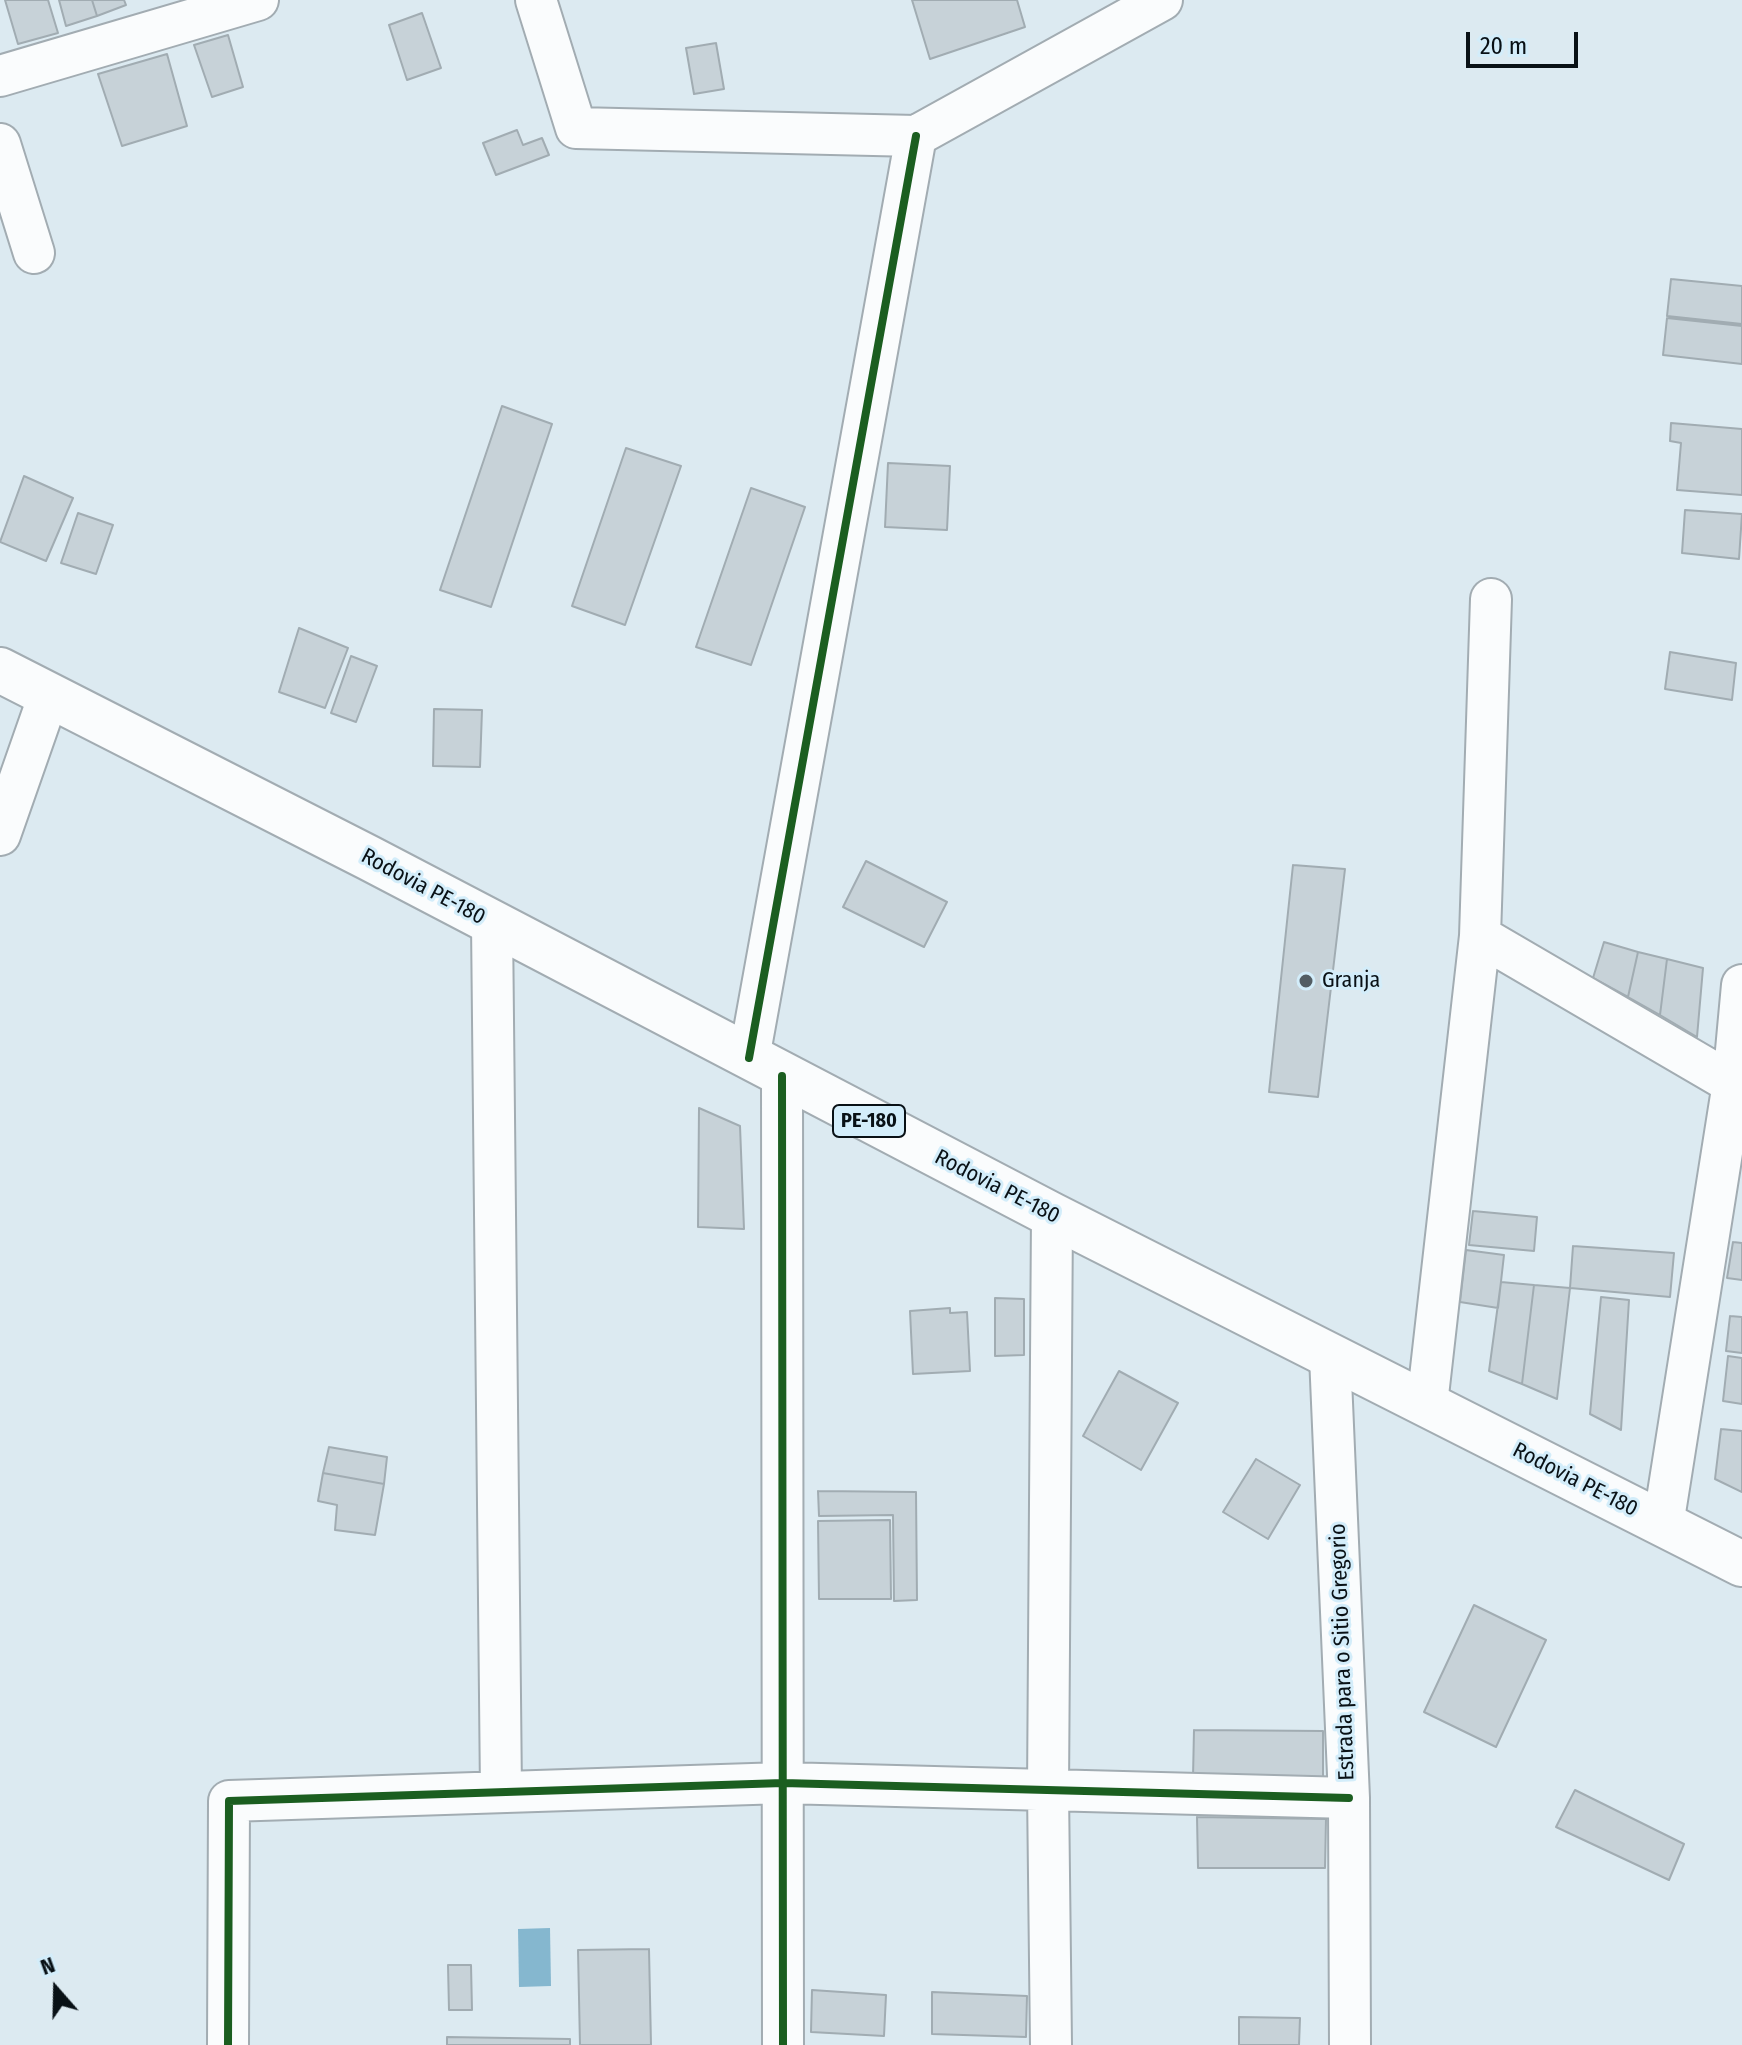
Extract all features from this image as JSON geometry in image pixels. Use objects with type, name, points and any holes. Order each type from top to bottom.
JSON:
[{"type":"main road","name":"Rodovia PE-180","points":[[0,670],[1052,1215],[1742,1564]]},
{"type":"street","points":[[0,76],[258,0]]},
{"type":"street","points":[[536,0],[576,128],[916,136],[1162,0]]},
{"type":"street","points":[[783,2045],[783,1783],[766,1067],[916,136]]},
{"type":"street","points":[[0,144],[34,253]]},
{"type":"street","points":[[1427,1404],[1480,936],[1491,599]]},
{"type":"street","points":[[0,835],[49,695]]},
{"type":"street","points":[[492,923],[501,1792]]},
{"type":"street","points":[[1480,936],[1737,1086]]},
{"type":"street","points":[[1663,1525],[1737,1086],[1742,985]]},
{"type":"street","points":[[1051,2045],[1048,1790],[1052,1215]]},
{"type":"street","name":"Estrada para o Sitio Gregorio","points":[[1330,1356],[1349,1798],[1350,2045]]},
{"type":"street","points":[[228,2045],[229,1801],[783,1783],[1349,1798]]},
{"type":"water","points":[[550,1928],[551,1986],[519,1987],[518,1929]]},
{"type":"building","points":[[5,0],[48,0],[58,33],[18,44]]},
{"type":"building","points":[[59,0],[92,0],[97,16],[66,26]]},
{"type":"building","points":[[92,0],[124,0],[126,5],[97,16]]},
{"type":"building","points":[[912,0],[1017,0],[1025,27],[930,59]]},
{"type":"building","points":[[422,13],[441,68],[407,80],[389,25]]},
{"type":"building","points":[[228,35],[243,87],[212,97],[194,45]]},
{"type":"building","points":[[716,43],[724,89],[694,94],[686,48]]},
{"type":"building","points":[[167,54],[187,126],[122,146],[98,74]]},
{"type":"building","points":[[517,130],[523,145],[542,138],[549,155],[496,175],[483,143]]},
{"type":"building","points":[[1671,279],[1742,286],[1742,324],[1667,316]]},
{"type":"building","points":[[1667,318],[1742,326],[1742,364],[1663,355]]},
{"type":"building","points":[[502,406],[552,424],[491,607],[440,590]]},
{"type":"building","points":[[1671,423],[1742,429],[1742,495],[1677,490],[1681,443],[1670,441]]},
{"type":"building","points":[[626,448],[681,466],[625,625],[572,606]]},
{"type":"building","points":[[888,463],[950,466],[947,530],[885,527]]},
{"type":"building","points":[[24,476],[73,498],[46,561],[0,542]]},
{"type":"building","points":[[751,488],[805,507],[751,665],[696,647]]},
{"type":"building","points":[[1685,510],[1742,514],[1739,559],[1682,553]]},
{"type":"building","points":[[78,513],[113,525],[96,574],[61,563]]},
{"type":"building","points":[[299,628],[348,648],[325,708],[279,692]]},
{"type":"building","points":[[1670,652],[1736,663],[1732,700],[1665,689]]},
{"type":"building","points":[[351,656],[377,666],[356,722],[331,713]]},
{"type":"building","points":[[434,709],[482,710],[480,767],[433,766]]},
{"type":"building","points":[[866,861],[947,902],[924,947],[843,907]]},
{"type":"building","name":"Granja","points":[[1293,865],[1345,869],[1318,1097],[1269,1092]]},
{"type":"building","points":[[1604,942],[1638,952],[1628,997],[1593,978]]},
{"type":"building","points":[[1638,952],[1667,959],[1660,1015],[1628,997]]},
{"type":"building","points":[[1667,959],[1703,968],[1697,1037],[1660,1015]]},
{"type":"building","points":[[699,1108],[740,1126],[744,1229],[698,1227]]},
{"type":"building","points":[[1473,1211],[1537,1217],[1534,1251],[1469,1245]]},
{"type":"building","points":[[1733,1242],[1742,1243],[1742,1280],[1727,1278]]},
{"type":"building","points":[[1573,1246],[1674,1253],[1670,1297],[1570,1288]]},
{"type":"building","points":[[1466,1250],[1504,1255],[1498,1308],[1460,1302]]},
{"type":"building","points":[[1501,1282],[1534,1285],[1522,1384],[1489,1371]]},
{"type":"building","points":[[1534,1285],[1570,1288],[1557,1399],[1522,1384]]},
{"type":"building","points":[[1601,1297],[1629,1300],[1621,1430],[1590,1414]]},
{"type":"building","points":[[995,1298],[1024,1299],[1024,1355],[995,1356]]},
{"type":"building","points":[[950,1308],[950,1313],[967,1312],[970,1371],[913,1374],[910,1311]]},
{"type":"building","points":[[1730,1316],[1742,1317],[1742,1353],[1726,1351]]},
{"type":"building","points":[[1728,1356],[1742,1358],[1742,1404],[1723,1401]]},
{"type":"building","points":[[1119,1371],[1178,1403],[1141,1470],[1083,1436]]},
{"type":"building","points":[[1721,1429],[1742,1431],[1742,1492],[1715,1479]]},
{"type":"building","points":[[329,1447],[387,1457],[384,1484],[323,1473]]},
{"type":"building","points":[[1256,1459],[1300,1485],[1268,1539],[1223,1512]]},
{"type":"building","points":[[323,1473],[384,1484],[375,1535],[335,1530],[337,1505],[318,1501]]},
{"type":"building","points":[[818,1491],[916,1492],[917,1600],[894,1601],[893,1515],[819,1516]]},
{"type":"building","points":[[890,1520],[891,1599],[819,1599],[818,1521]]},
{"type":"building","points":[[1474,1605],[1546,1640],[1496,1747],[1424,1712]]},
{"type":"building","points":[[1194,1730],[1323,1731],[1323,1779],[1193,1777]]},
{"type":"building","points":[[1575,1790],[1684,1844],[1669,1880],[1556,1827]]},
{"type":"building","points":[[1197,1817],[1326,1819],[1325,1868],[1198,1868]]},
{"type":"building","points":[[649,1949],[651,2045],[580,2045],[578,1950]]},
{"type":"building","points":[[448,1965],[471,1965],[472,2010],[449,2010]]},
{"type":"building","points":[[812,1990],[886,1995],[884,2036],[811,2032]]},
{"type":"building","points":[[932,1992],[1027,1996],[1026,2037],[932,2034]]},
{"type":"building","points":[[1239,2017],[1300,2018],[1299,2045],[1239,2045]]},
{"type":"building","points":[[447,2037],[570,2039],[570,2045],[447,2045]]},
{"type":"cycle path","points":[[749,1058],[916,136]]},
{"type":"cycle path","points":[[782,1076],[783,2045]]},
{"type":"cycle path","points":[[228,2045],[229,1801],[783,1783],[1349,1798]]},
{"type":"place","name":"Granja","points":[[1306,981]]}]
